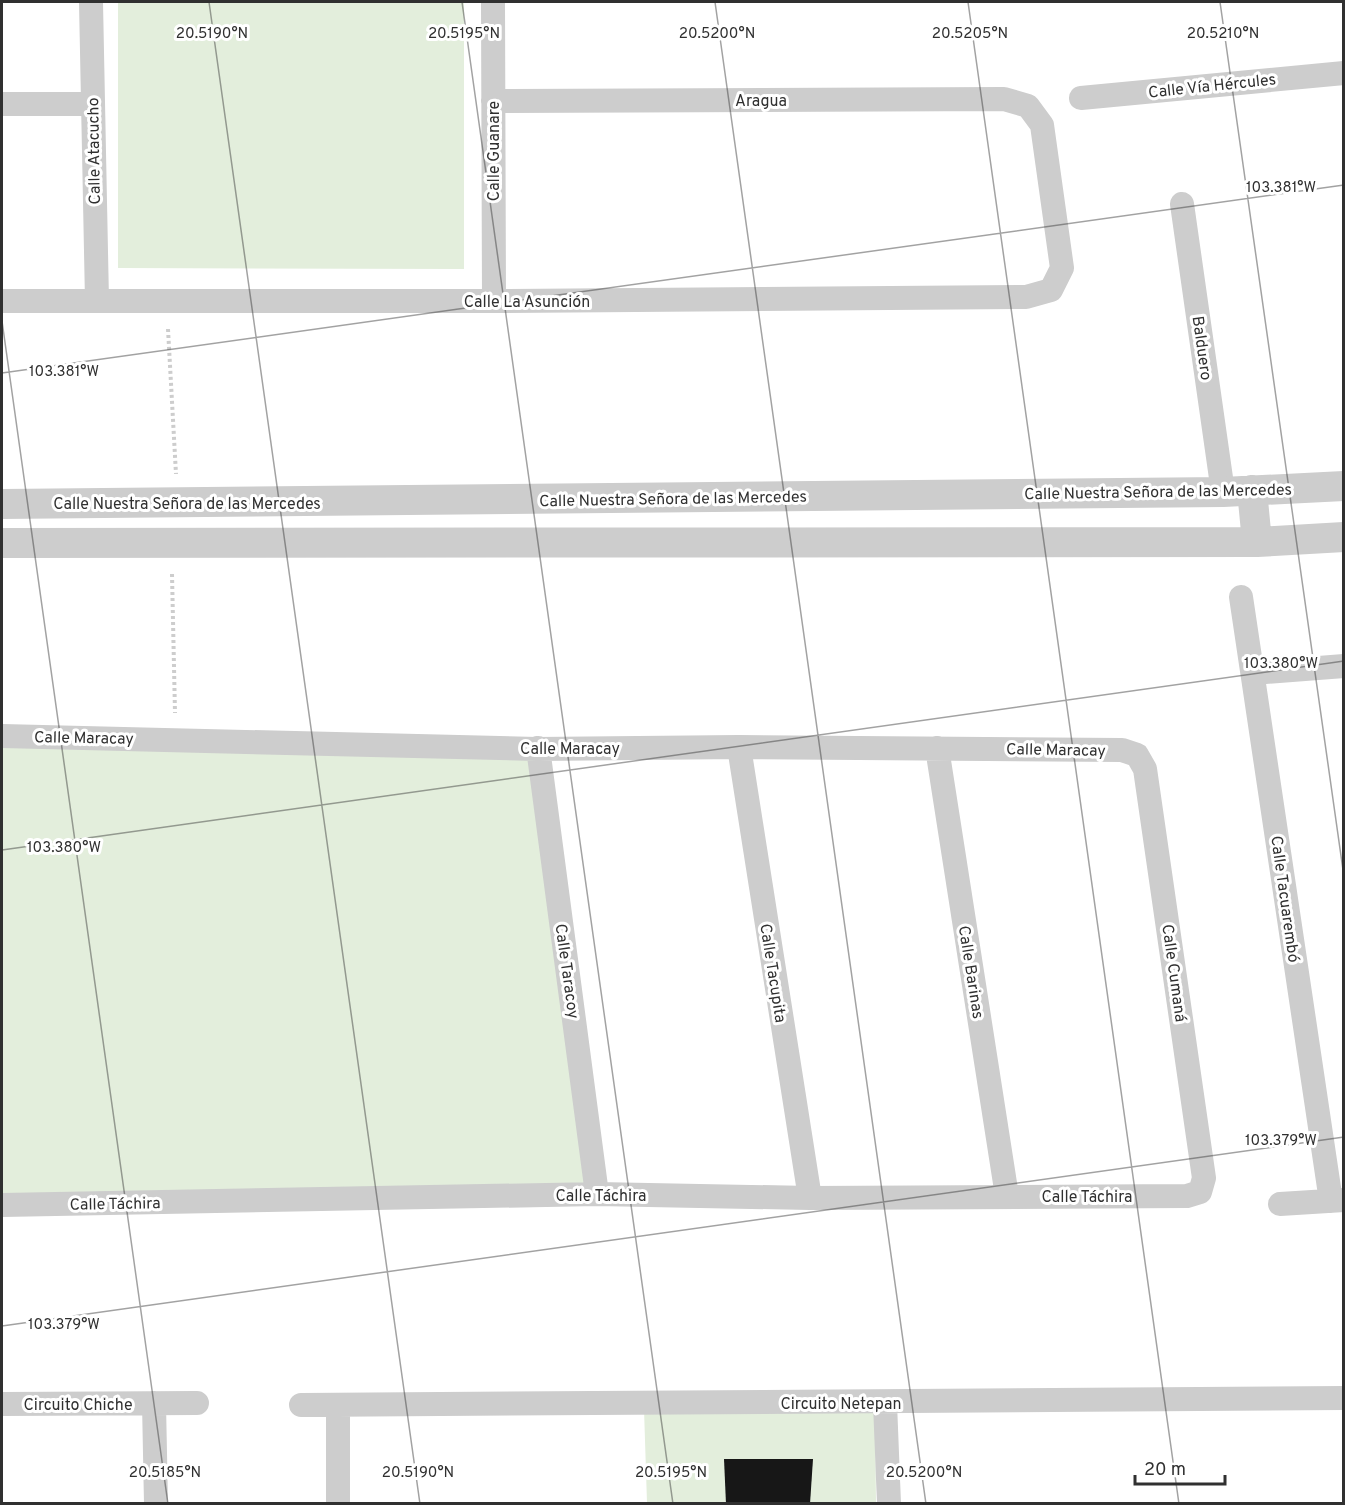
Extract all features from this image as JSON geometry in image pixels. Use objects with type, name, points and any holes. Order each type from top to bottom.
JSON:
[{"type":"street","name":"Calle Atacucho","points":[[91,2],[91,104],[97,301]]},
{"type":"street","name":"Calle Guanare","points":[[493,2],[494,301]]},
{"type":"street","name":"Calle Vía Hércules","points":[[1081,98],[1344,73]]},
{"type":"street","name":"Aragua","points":[[493,101],[1004,99],[1028,106],[1042,125],[1062,268],[1051,290]]},
{"type":"street","points":[[2,104],[91,104]]},
{"type":"street","name":"Balduero","points":[[1182,204],[1238,491]]},
{"type":"street","name":"Calle La Asunción","points":[[2,301],[494,301],[1026,297],[1051,290]]},
{"type":"street","name":"Calle Nuestra Señora de las Mercedes","points":[[2,504],[178,504],[1238,491],[1344,486]]},
{"type":"street","points":[[1238,491],[1257,542]]},
{"type":"street","points":[[171,543],[178,504]]},
{"type":"street","points":[[2,543],[1257,542],[1344,537]]},
{"type":"street","name":"Calle Tacuarembó","points":[[1241,597],[1337,1200]]},
{"type":"street","points":[[1253,673],[1344,666]]},
{"type":"street","name":"Calle Maracay","points":[[2,736],[175,738],[538,748],[1122,750],[1137,755]]},
{"type":"street","name":"Calle Tacupita","points":[[739,747],[810,1198]]},
{"type":"street","name":"Calle Taracoy","points":[[538,748],[597,1194]]},
{"type":"street","name":"Calle Barinas","points":[[937,748],[1007,1196]]},
{"type":"street","name":"Calle Cumaná","points":[[1137,755],[1145,769],[1199,1143],[1204,1178],[1200,1192]]},
{"type":"street","name":"Calle Táchira","points":[[2,1205],[597,1194],[810,1198],[1187,1196],[1200,1192]]},
{"type":"street","points":[[1280,1204],[1337,1200]]},
{"type":"street","name":"Circuito Netepan","points":[[301,1405],[885,1403],[1344,1398]]},
{"type":"street","name":"Circuito Chiche","points":[[154,1403],[156,1503]]},
{"type":"street","name":"Circuito Chiche","points":[[2,1404],[197,1403]]},
{"type":"street","points":[[885,1403],[889,1503]]},
{"type":"street","points":[[338,1405],[338,1503]]},
{"type":"path","points":[[167,301],[178,504]]},
{"type":"path","points":[[171,543],[175,738]]},
{"type":"green space","points":[[118,2],[464,2],[464,269],[118,268]]},
{"type":"green space","points":[[2,742],[537,749],[597,1193],[2,1196]]},
{"type":"green space","points":[[875,1406],[876,1503],[647,1503],[644,1409]]},
{"type":"building","points":[[724,1459],[813,1459],[810,1504],[726,1504]]}]
